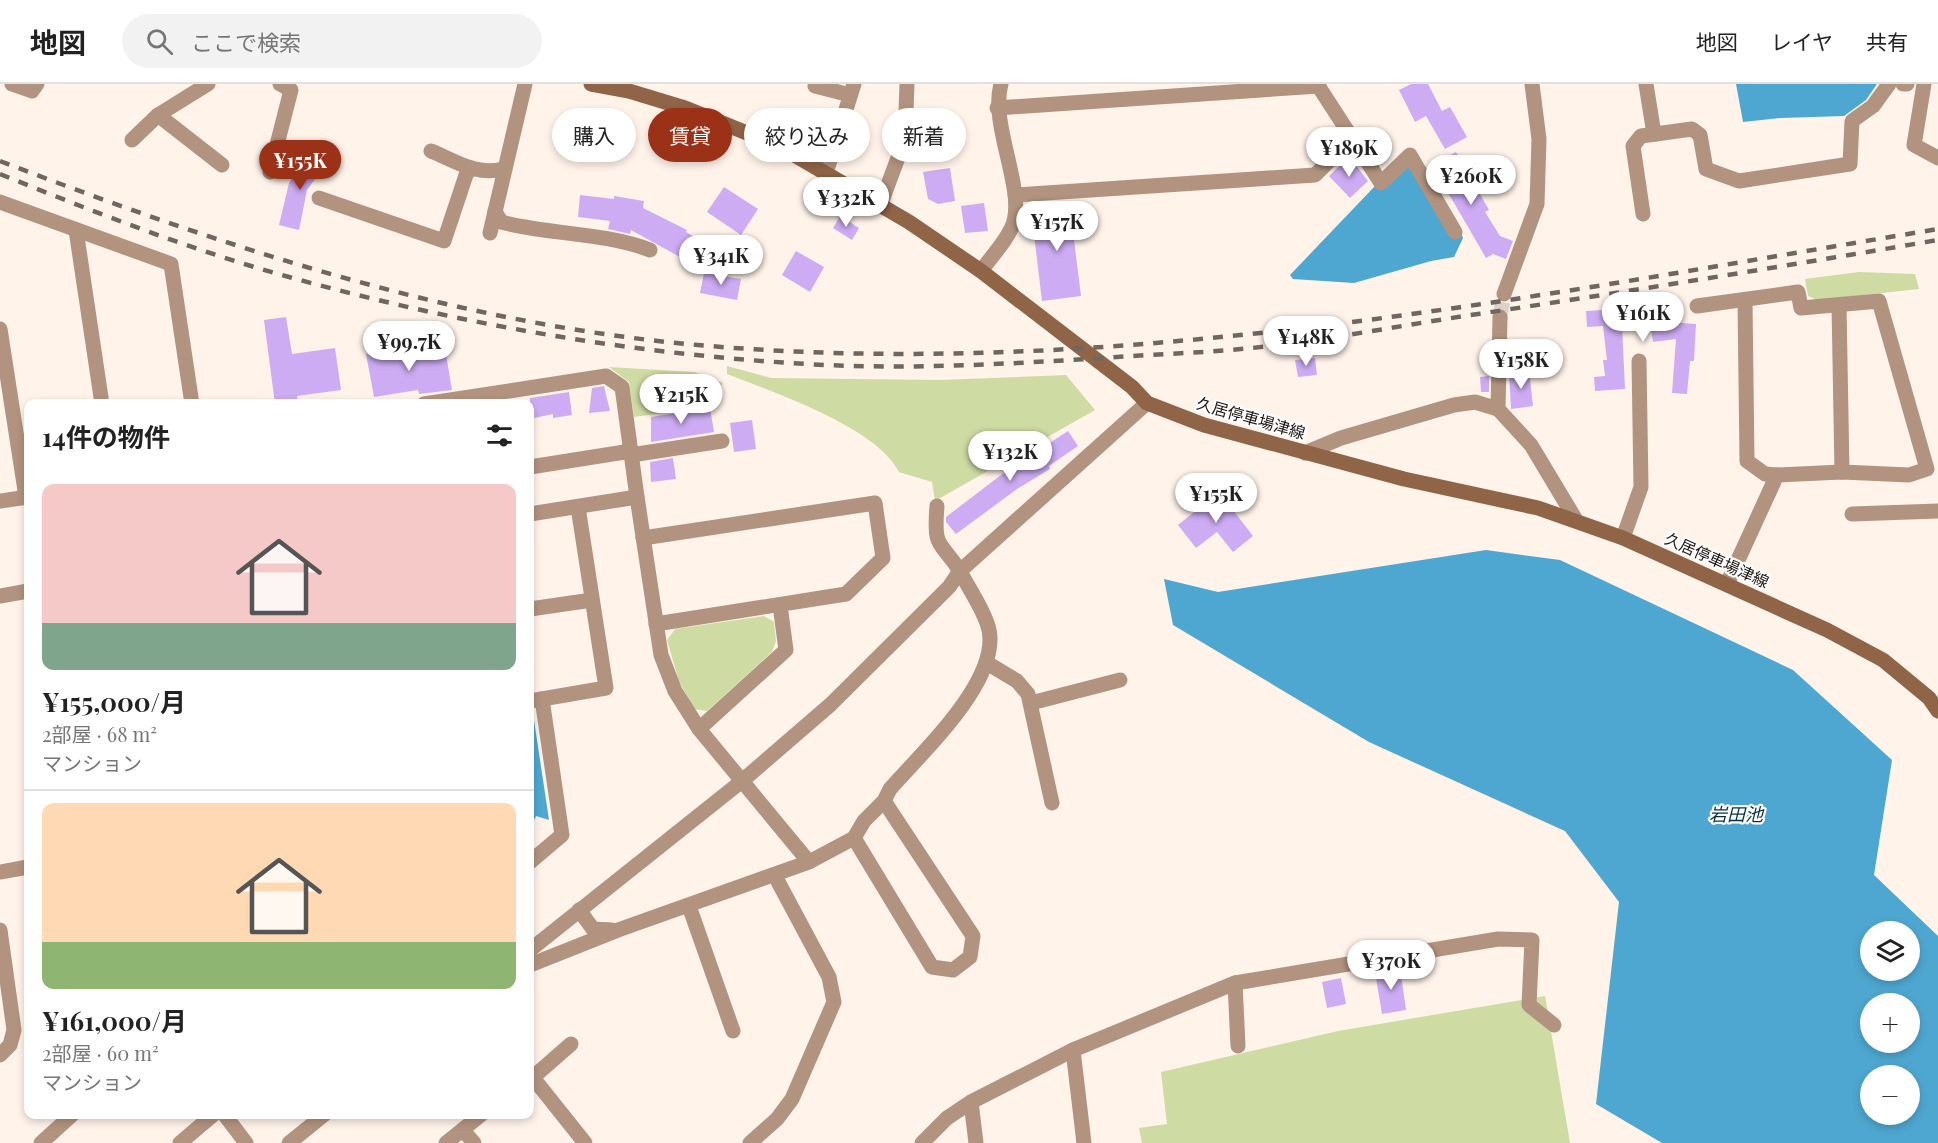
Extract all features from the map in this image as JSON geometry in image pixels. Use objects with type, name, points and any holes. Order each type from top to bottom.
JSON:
[{"type":"main road","name":"久居停車場津線","points":[[591,84],[629,91],[734,126],[779,146],[880,206],[981,271],[1132,387],[1147,403],[1204,425],[1305,453],[1404,479],[1538,508],[1576,520],[1623,538],[1827,630],[1883,660],[1935,700]]},
{"type":"street","points":[[12,84],[32,91],[37,84]]},
{"type":"street","points":[[132,140],[159,115],[208,84]]},
{"type":"street","points":[[270,172],[291,90],[280,84]]},
{"type":"street","points":[[490,233],[503,169],[525,84]]},
{"type":"street","points":[[880,206],[905,139],[907,84]]},
{"type":"street","points":[[981,271],[1012,228],[1015,195],[997,108],[1001,84]]},
{"type":"street","points":[[1503,294],[1537,204],[1539,139],[1532,84]]},
{"type":"street","points":[[1646,84],[1654,134]]},
{"type":"street","points":[[1643,214],[1633,146],[1641,136],[1692,129],[1700,135],[1706,169],[1739,181],[1850,164],[1852,122],[1873,106],[1889,84]]},
{"type":"street","points":[[1924,84],[1914,145],[1938,158]]},
{"type":"street","points":[[997,108],[1318,85],[1381,183],[1410,155],[1455,232]]},
{"type":"street","points":[[815,86],[852,90],[826,173]]},
{"type":"street","points":[[159,115],[222,165]]},
{"type":"street","points":[[1015,195],[1315,175],[1352,138]]},
{"type":"street","points":[[431,151],[489,173],[503,169]]},
{"type":"street","points":[[319,198],[444,242],[466,175],[471,168]]},
{"type":"street","points":[[0,202],[171,264],[191,399]]},
{"type":"street","points":[[495,211],[501,222],[526,229],[627,242],[650,250]]},
{"type":"street","points":[[75,230],[101,399]]},
{"type":"street","points":[[1697,306],[1798,292],[1801,308],[1880,301],[1927,469],[1909,475],[1842,472],[1777,475],[1765,474],[1747,461],[1745,300]]},
{"type":"street","points":[[1839,305],[1842,472]]},
{"type":"street","points":[[1498,409],[1500,317]]},
{"type":"street","points":[[0,329],[24,478]]},
{"type":"street","points":[[1623,538],[1641,487],[1639,361]]},
{"type":"street","points":[[456,399],[606,376],[622,387],[656,624],[669,678],[683,708],[809,862]]},
{"type":"street","points":[[1305,453],[1341,438],[1454,405],[1475,402],[1498,409],[1531,445],[1576,520]]},
{"type":"street","points":[[534,947],[742,781],[830,705],[949,587],[960,571],[1147,403]]},
{"type":"street","points":[[534,466],[722,441]]},
{"type":"street","points":[[1727,584],[1777,475]]},
{"type":"street","points":[[0,501],[24,497]]},
{"type":"street","points":[[534,513],[637,497]]},
{"type":"street","points":[[643,538],[874,503],[883,558],[846,594],[656,624]]},
{"type":"street","points":[[534,963],[618,930],[775,876],[809,862],[854,838],[864,820],[884,801],[890,789],[968,698],[987,663],[991,649],[988,624],[960,571],[936,540],[937,506]]},
{"type":"street","points":[[534,859],[562,836],[536,700],[606,688],[578,507]]},
{"type":"street","points":[[1852,514],[1938,511]]},
{"type":"street","points":[[0,596],[24,592]]},
{"type":"street","points":[[534,608],[592,600]]},
{"type":"street","points":[[699,729],[786,650],[780,605]]},
{"type":"street","points":[[987,663],[1023,686],[1031,703],[1052,803]]},
{"type":"street","points":[[1031,703],[1120,680]]},
{"type":"street","points":[[854,838],[932,967],[953,970],[970,957],[973,936],[884,801]]},
{"type":"street","points":[[0,872],[24,868]]},
{"type":"street","points":[[750,1143],[777,1119],[792,1099],[834,1002],[829,977],[775,876]]},
{"type":"street","points":[[689,906],[733,1031]]},
{"type":"street","points":[[579,910],[593,929],[618,930]]},
{"type":"street","points":[[0,930],[2,963],[14,1030],[10,1045],[0,1055]]},
{"type":"street","points":[[922,1143],[947,1118],[971,1102],[1073,1050],[1235,983],[1498,939],[1532,940],[1529,1005],[1554,1025]]},
{"type":"street","points":[[1235,983],[1238,1046]]},
{"type":"street","points":[[534,1074],[539,1072],[571,1044]]},
{"type":"street","points":[[1073,1050],[1084,1143]]},
{"type":"street","points":[[534,1080],[585,1143]]},
{"type":"street","points":[[971,1102],[976,1143]]},
{"type":"street","points":[[41,1143],[67,1119]]},
{"type":"street","points":[[180,1143],[208,1119]]},
{"type":"street","points":[[228,1119],[246,1143]]},
{"type":"street","points":[[289,1143],[319,1119]]},
{"type":"street","points":[[446,1143],[476,1119]]},
{"type":"street","points":[[463,1130],[474,1143]]},
{"type":"green space","points":[[1859,272],[1915,274],[1919,289],[1817,300],[1808,296],[1805,279]]},
{"type":"green space","points":[[727,366],[771,378],[940,380],[1066,375],[1095,410],[935,501],[932,482],[899,472],[887,456],[869,440],[822,413],[727,374]]},
{"type":"green space","points":[[609,367],[694,372],[723,383],[710,401],[711,406],[634,417],[629,382]]},
{"type":"green space","points":[[764,616],[774,622],[776,641],[772,652],[707,711],[694,709],[679,681],[667,640],[675,629]]},
{"type":"green space","points":[[1545,996],[1570,1143],[1142,1143],[1139,1128],[1167,1124],[1161,1072],[1338,1031]]},
{"type":"water","points":[[1736,84],[1877,84],[1866,100],[1844,116],[1743,122]]},
{"type":"water","points":[[1405,165],[1410,167],[1461,233],[1463,238],[1454,257],[1431,261],[1354,283],[1293,279],[1290,275],[1375,186]]},
{"type":"water","name":"岩田池","points":[[1486,550],[1560,560],[1793,670],[1892,760],[1874,875],[1938,936],[1938,1143],[1662,1143],[1596,1104],[1619,902],[1565,831],[1369,742],[1173,625],[1164,579],[1218,592]]},
{"type":"water","points":[[534,720],[549,820],[536,816],[534,820]]},
{"type":"building","points":[[1411,84],[1428,84],[1442,111],[1450,107],[1467,137],[1445,149],[1426,116],[1415,122],[1399,90]]},
{"type":"building","points":[[311,151],[327,163],[307,190],[299,230],[279,225],[289,183]]},
{"type":"building","points":[[1456,152],[1489,210],[1485,212],[1500,236],[1513,241],[1506,259],[1493,254],[1486,258],[1432,165]]},
{"type":"building","points":[[1349,157],[1368,181],[1350,198],[1329,176]]},
{"type":"building","points":[[950,168],[955,201],[938,204],[928,199],[923,172]]},
{"type":"building","points":[[724,187],[758,209],[741,235],[707,212]]},
{"type":"building","points":[[580,195],[614,199],[614,196],[644,201],[643,208],[687,230],[686,232],[700,240],[689,262],[631,230],[630,234],[608,229],[610,221],[578,217]]},
{"type":"building","points":[[984,203],[988,231],[965,233],[961,206]]},
{"type":"building","points":[[1073,206],[1072,224],[1087,223],[1088,238],[1074,240],[1081,296],[1042,301],[1031,209]]},
{"type":"building","points":[[840,216],[859,228],[852,240],[833,228]]},
{"type":"building","points":[[796,251],[824,267],[810,292],[782,275]]},
{"type":"building","points":[[704,273],[741,279],[737,300],[700,293]]},
{"type":"building","points":[[1665,301],[1669,322],[1696,324],[1694,361],[1690,361],[1687,394],[1672,393],[1676,339],[1653,342],[1650,323],[1622,324],[1625,389],[1595,391],[1594,377],[1605,376],[1603,360],[1607,360],[1603,326],[1587,327],[1586,311],[1653,307],[1653,303]]},
{"type":"building","points":[[286,317],[292,354],[335,348],[341,390],[297,396],[297,399],[274,399],[264,320]]},
{"type":"building","points":[[445,348],[452,390],[419,394],[418,390],[374,397],[366,354],[395,349],[396,355]]},
{"type":"building","points":[[1315,358],[1317,375],[1298,377],[1295,360]]},
{"type":"building","points":[[1529,370],[1533,406],[1511,409],[1509,373]]},
{"type":"building","points":[[1489,376],[1489,392],[1481,392],[1480,377]]},
{"type":"building","points":[[604,386],[610,411],[589,413],[592,388]]},
{"type":"building","points":[[569,392],[572,415],[553,418],[553,414],[534,418],[534,399],[530,398]]},
{"type":"building","points":[[710,408],[714,432],[651,442],[651,417]]},
{"type":"building","points":[[752,420],[756,449],[734,452],[730,423]]},
{"type":"building","points":[[1068,431],[1078,446],[1049,466],[1050,469],[1017,489],[956,534],[946,522],[946,517],[1001,475]]},
{"type":"building","points":[[673,458],[676,479],[651,482],[650,462]]},
{"type":"building","points":[[1219,492],[1253,536],[1233,552],[1217,532],[1196,548],[1178,525]]},
{"type":"building","points":[[1400,968],[1406,1010],[1382,1014],[1375,972]]},
{"type":"building","points":[[1341,978],[1346,1004],[1327,1008],[1322,982]]},
{"type":"tunnel","points":[[1500,317],[1504,294]]},
{"type":"railway","points":[[0,161],[84,193],[256,251],[430,300],[608,335],[698,345],[853,353],[1009,352],[1165,342],[1320,326],[1631,281],[1938,229]]},
{"type":"railway","points":[[0,174],[216,255],[289,277],[417,309],[481,323],[676,353],[844,366],[993,364],[1280,345],[1938,240]]}]
